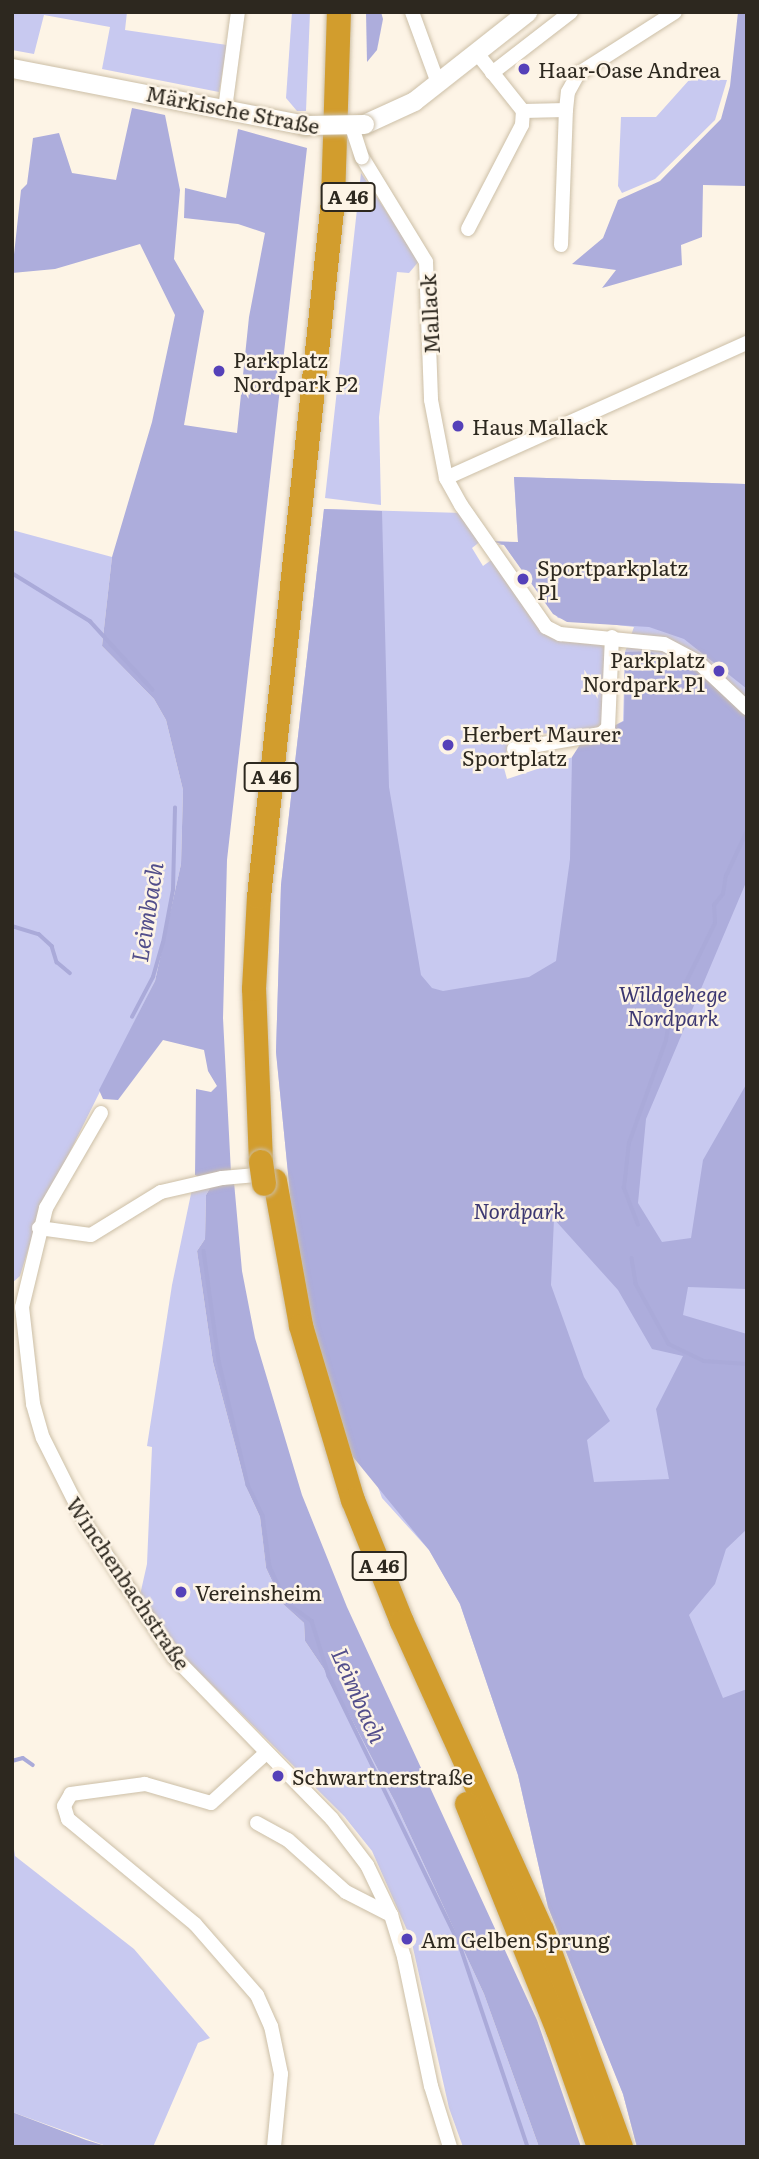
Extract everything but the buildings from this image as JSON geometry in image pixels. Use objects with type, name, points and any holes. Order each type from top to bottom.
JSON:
[{"type":"highway","name":"A 46","points":[[339,12],[339,118],[328,253],[259,897],[254,989],[285,1318],[332,1477],[558,2030],[599,2147]]},
{"type":"highway","name":"A 46","points":[[354,12],[349,188],[272,904],[267,1019],[271,1172],[301,1326],[345,1480],[412,1646],[542,1930],[621,2147]]},
{"type":"main road","name":"Märkische Straße","points":[[12,68],[305,125],[358,125],[400,109],[438,83],[527,12]]},
{"type":"street","points":[[225,109],[239,12]]},
{"type":"street","points":[[412,12],[438,83]]},
{"type":"street","points":[[492,73],[570,12]]},
{"type":"street","points":[[561,245],[568,92],[578,74],[675,12]]},
{"type":"street","points":[[468,229],[522,125],[523,111],[476,51]]},
{"type":"street","points":[[523,111],[566,110]]},
{"type":"street","name":"Mallack","points":[[358,125],[362,157],[426,262],[431,400],[446,478],[546,626],[560,634],[645,639],[678,651],[699,663],[747,708]]},
{"type":"street","points":[[446,478],[505,449],[747,343]]},
{"type":"street","points":[[514,749],[601,734],[608,728],[612,637]]},
{"type":"street","name":"Winchenbachstraße","points":[[101,1113],[62,1177],[39,1228],[17,1306],[33,1404],[69,1494],[174,1657],[350,1840],[391,1915],[439,2118],[450,2147]]},
{"type":"street","points":[[39,1228],[91,1235],[162,1192],[222,1178],[271,1172]]},
{"type":"street","points":[[266,1753],[211,1803],[145,1784],[71,1794],[64,1806],[68,1819],[195,1924],[257,1995],[271,2026],[281,2074],[274,2147]]},
{"type":"street","points":[[257,1823],[288,1840],[346,1892],[391,1915]]},
{"type":"green space","points":[[12,12],[127,12],[125,30],[227,45],[219,92],[102,69],[110,27],[44,15],[34,54],[12,50]]},
{"type":"green space","points":[[292,12],[310,12],[306,111],[297,111],[286,98]]},
{"type":"green space","points":[[366,12],[381,12],[383,19],[377,50],[367,62]]},
{"type":"green space","points":[[738,12],[747,12],[747,186],[703,185],[702,237],[681,245],[682,265],[602,288],[616,270],[572,264],[603,238],[618,200],[660,181],[721,119],[730,86]]},
{"type":"green space","points":[[690,79],[727,80],[715,120],[655,179],[622,193],[618,186],[621,117],[656,117]]},
{"type":"green space","points":[[132,108],[165,115],[180,190],[174,259],[204,311],[184,425],[237,433],[249,317],[265,233],[238,224],[184,218],[185,188],[226,198],[238,129],[307,148],[227,860],[223,1018],[231,1173],[201,1178],[195,1175],[196,1089],[211,1092],[217,1086],[208,1071],[204,1050],[163,1040],[118,1100],[103,1099],[99,1090],[155,981],[181,864],[183,790],[166,720],[154,699],[102,646],[112,557],[152,422],[175,315],[140,244],[55,269],[12,273],[21,190],[27,184],[33,138],[59,133],[72,173],[116,180]]},
{"type":"green space","points":[[361,173],[419,261],[409,273],[397,272],[379,417],[381,505],[325,498]]},
{"type":"green space","name":"Nordpark","points":[[514,477],[745,484],[747,2147],[637,2147],[623,2094],[548,1907],[518,1775],[460,1604],[429,1550],[382,1498],[297,1264],[276,1052],[281,885],[324,509],[463,513],[482,540],[472,548],[483,566],[494,558],[551,638],[606,644],[606,723],[593,733],[509,734],[506,755],[501,757],[507,779],[576,756],[581,743],[623,721],[625,652],[634,627],[558,618],[504,545],[493,545],[518,542]]},
{"type":"green space","points":[[514,477],[745,484],[747,689],[684,639],[649,627],[567,622],[553,614],[504,545],[491,541],[518,542]]},
{"type":"green space","name":"Nordpark","points":[[324,509],[382,511],[389,787],[421,975],[432,988],[443,991],[529,977],[556,961],[570,859],[572,757],[581,743],[624,721],[625,652],[649,651],[669,661],[678,651],[747,707],[747,880],[646,1119],[638,1203],[662,1242],[691,1238],[703,1160],[747,1083],[747,1289],[688,1287],[683,1315],[747,1334],[747,1529],[726,1549],[715,1584],[689,1615],[723,1698],[747,1689],[747,2147],[637,2147],[623,2094],[548,1907],[518,1775],[460,1604],[429,1550],[353,1457],[324,1385],[297,1264],[276,1052],[281,885]],"holes":[[[554,1219],[618,1290],[652,1349],[683,1356],[656,1409],[669,1479],[594,1482],[587,1440],[610,1421],[584,1377],[551,1285]]]},
{"type":"green space","points":[[12,530],[112,557],[102,646],[154,699],[166,720],[183,790],[181,864],[155,981],[39,1214],[20,1276],[12,1283]]},
{"type":"green space","points":[[234,1182],[242,1271],[255,1338],[302,1495],[347,1607],[537,2020],[581,2147],[539,2147],[484,1994],[395,1802],[330,1678],[305,1641],[304,1623],[283,1604],[266,1568],[260,1517],[246,1486],[213,1362],[197,1251],[205,1239],[206,1195],[212,1185]]},
{"type":"green space","points":[[212,1185],[206,1195],[205,1239],[197,1251],[213,1362],[246,1486],[260,1517],[266,1568],[283,1604],[304,1623],[305,1641],[330,1678],[395,1802],[484,1994],[539,2147],[463,2147],[449,2108],[411,1939],[372,1851],[344,1816],[190,1663],[140,1595],[147,1564],[152,1447],[147,1446],[172,1285],[192,1189]]},
{"type":"green space","points":[[12,1835],[15,1856],[134,1949],[210,2038],[198,2043],[153,2147],[109,2147],[12,2112]]},
{"type":"green space","points":[[12,2112],[86,2140],[109,2147],[12,2147]]},
{"type":"waterway","name":"Leimbach","points":[[12,573],[90,621],[153,690]]},
{"type":"waterway","name":"Leimbach","points":[[132,1017],[153,977],[163,943],[173,890],[175,808]]},
{"type":"waterway","points":[[638,1225],[624,1188],[629,1143],[666,1040],[670,1015],[715,923],[714,905],[723,894],[726,876],[747,831]]},
{"type":"waterway","points":[[12,926],[39,934],[52,946],[57,962],[70,973]]},
{"type":"waterway","name":"Leimbach","points":[[204,1251],[219,1361],[248,1485],[263,1516],[270,1567],[287,1603],[312,1621],[329,1676],[460,1945],[528,2147]]},
{"type":"waterway","points":[[632,1258],[636,1284],[669,1344],[704,1361],[747,1364]]},
{"type":"waterway","points":[[12,1761],[23,1758],[33,1765]]},
{"type":"place","name":"Haar-Oase Andrea","points":[[524,69]]},
{"type":"place","name":"Parkplatz Nordpark P2","points":[[219,371]]},
{"type":"place","name":"Haus Mallack","points":[[458,426]]},
{"type":"place","name":"Sportparkplatz P1","points":[[523,579]]},
{"type":"place","name":"Parkplatz Nordpark P1","points":[[719,671]]},
{"type":"place","name":"Herbert Maurer Sportplatz","points":[[448,745]]},
{"type":"place","name":"Vereinsheim","points":[[181,1592]]},
{"type":"place","name":"Schwartnerstraße","points":[[278,1776]]},
{"type":"place","name":"Am Gelben Sprung","points":[[407,1939]]},
{"type":"park label","name":"Wildgehege Nordpark","points":[[673,1005]]}]
